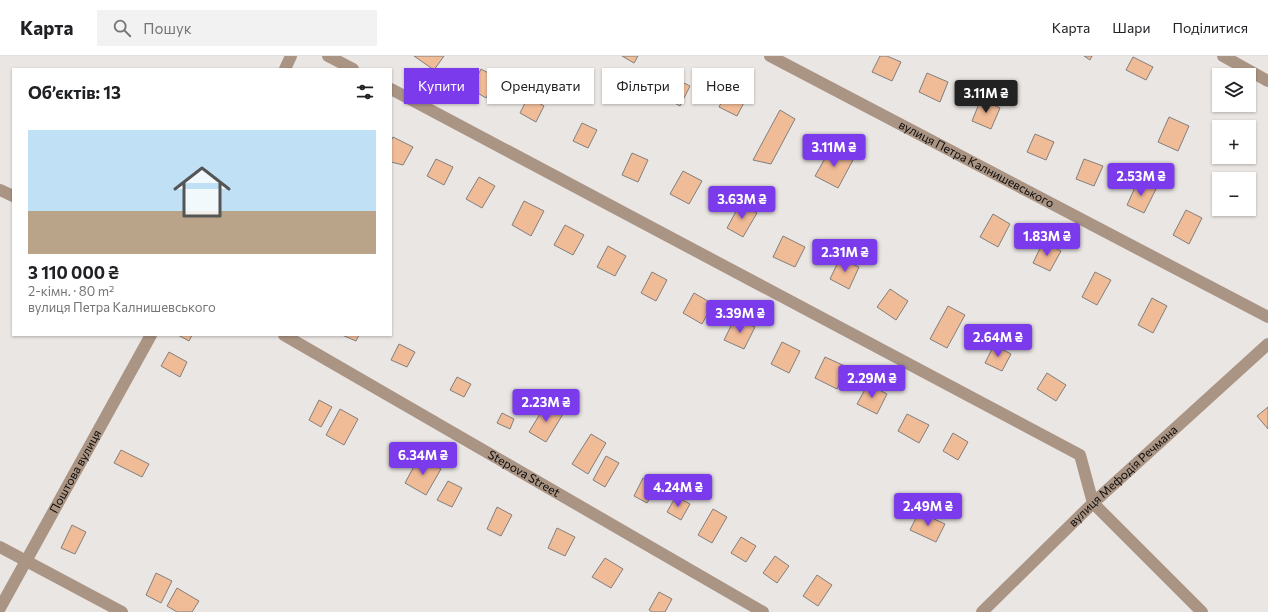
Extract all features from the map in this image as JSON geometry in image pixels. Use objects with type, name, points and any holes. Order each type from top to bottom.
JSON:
[{"type":"street","points":[[285,68],[291,56]]},
{"type":"street","points":[[328,56],[351,68]]},
{"type":"street","name":"вулиця Петра Калнишевського","points":[[770,56],[1268,317]]},
{"type":"street","points":[[1223,56],[1268,80]]},
{"type":"street","points":[[392,90],[1080,455],[1093,503],[1202,612]]},
{"type":"street","points":[[0,190],[12,196]]},
{"type":"street","name":"Поштова вулиця","points":[[0,608],[150,336]]},
{"type":"street","name":"Stepova Street","points":[[286,336],[764,612]]},
{"type":"street","name":"вулиця Мефодія Речмана","points":[[982,612],[1093,503],[1268,344]]},
{"type":"street","points":[[0,547],[122,612]]},
{"type":"building","points":[[414,56],[444,56],[435,68],[431,68]]},
{"type":"building","points":[[622,56],[638,56],[634,63]]},
{"type":"building","points":[[880,56],[887,56],[901,62],[892,81],[872,72]]},
{"type":"building","points":[[1084,56],[1092,56],[1090,60]]},
{"type":"building","points":[[1133,57],[1153,67],[1146,80],[1126,70]]},
{"type":"building","points":[[481,69],[487,72],[486,98],[479,94],[479,73]]},
{"type":"building","points":[[927,73],[948,82],[940,102],[919,92]]},
{"type":"building","points":[[684,83],[690,86],[684,98]]},
{"type":"building","points":[[981,99],[1000,108],[991,129],[972,121]]},
{"type":"building","points":[[524,104],[540,104],[544,106],[536,122],[520,113]]},
{"type":"building","points":[[721,104],[743,104],[737,116],[719,107]]},
{"type":"building","points":[[780,110],[795,119],[771,164],[753,160]]},
{"type":"building","points":[[1169,117],[1189,126],[1178,151],[1158,142]]},
{"type":"building","points":[[582,123],[597,130],[588,148],[573,141]]},
{"type":"building","points":[[1035,134],[1054,142],[1046,160],[1027,152]]},
{"type":"building","points":[[393,137],[413,147],[403,165],[392,162]]},
{"type":"building","points":[[831,148],[853,160],[838,188],[815,176]]},
{"type":"building","points":[[632,153],[648,160],[638,182],[622,175]]},
{"type":"building","points":[[436,159],[453,167],[444,185],[427,176]]},
{"type":"building","points":[[1084,159],[1103,166],[1094,186],[1076,179]]},
{"type":"building","points":[[683,171],[702,181],[689,204],[670,194]]},
{"type":"building","points":[[479,177],[495,186],[482,208],[466,199]]},
{"type":"building","points":[[1138,181],[1156,189],[1144,213],[1127,205]]},
{"type":"building","points":[[524,201],[544,211],[531,236],[512,225]]},
{"type":"building","points":[[740,204],[757,213],[743,237],[727,228]]},
{"type":"building","points":[[1186,210],[1202,218],[1189,244],[1173,235]]},
{"type":"building","points":[[993,214],[1010,224],[998,247],[980,237]]},
{"type":"building","points":[[565,225],[584,235],[573,255],[554,245]]},
{"type":"building","points":[[783,236],[805,247],[795,267],[773,257]]},
{"type":"building","points":[[1043,242],[1061,251],[1050,271],[1033,263]]},
{"type":"building","points":[[608,246],[626,256],[615,276],[597,267]]},
{"type":"building","points":[[840,258],[859,267],[849,289],[830,279]]},
{"type":"building","points":[[652,272],[667,280],[656,301],[641,293]]},
{"type":"building","points":[[1095,272],[1111,280],[1097,305],[1082,297]]},
{"type":"building","points":[[890,289],[908,301],[896,320],[877,307]]},
{"type":"building","points":[[694,293],[713,304],[702,324],[683,313]]},
{"type":"building","points":[[1152,298],[1167,306],[1153,333],[1138,325]]},
{"type":"building","points":[[948,306],[965,315],[947,348],[930,339]]},
{"type":"building","points":[[735,318],[755,327],[744,349],[724,340]]},
{"type":"building","points":[[180,336],[192,336],[189,341]]},
{"type":"building","points":[[344,336],[358,336],[356,341]]},
{"type":"building","points":[[782,342],[800,351],[789,373],[771,364]]},
{"type":"building","points":[[399,344],[415,352],[407,367],[391,360]]},
{"type":"building","points":[[994,345],[1011,354],[1002,371],[985,363]]},
{"type":"building","points":[[169,352],[187,362],[180,377],[161,366]]},
{"type":"building","points":[[825,357],[847,367],[837,389],[815,378]]},
{"type":"building","points":[[1047,373],[1066,385],[1056,401],[1037,389]]},
{"type":"building","points":[[457,377],[471,384],[464,397],[450,390]]},
{"type":"building","points":[[868,384],[887,394],[877,414],[857,404]]},
{"type":"building","points":[[319,400],[332,407],[321,427],[309,420]]},
{"type":"building","points":[[546,404],[563,414],[546,442],[529,432]]},
{"type":"building","points":[[1268,407],[1268,429],[1257,416]]},
{"type":"building","points":[[340,409],[358,419],[344,445],[326,435]]},
{"type":"building","points":[[502,413],[514,419],[510,429],[497,423]]},
{"type":"building","points":[[907,414],[929,425],[919,443],[898,431]]},
{"type":"building","points":[[953,433],[968,442],[958,460],[943,451]]},
{"type":"building","points":[[591,434],[606,443],[588,474],[572,464]]},
{"type":"building","points":[[121,450],[149,464],[142,477],[114,463]]},
{"type":"building","points":[[606,456],[619,463],[605,487],[593,480]]},
{"type":"building","points":[[419,457],[441,469],[426,495],[405,483]]},
{"type":"building","points":[[643,478],[657,486],[647,503],[634,496]]},
{"type":"building","points":[[448,481],[462,488],[452,507],[437,500]]},
{"type":"building","points":[[676,496],[690,504],[681,520],[667,512]]},
{"type":"building","points":[[497,507],[512,515],[501,536],[487,529]]},
{"type":"building","points":[[713,509],[727,517],[712,543],[698,535]]},
{"type":"building","points":[[919,512],[945,524],[936,542],[910,530]]},
{"type":"building","points":[[72,525],[86,532],[75,554],[61,548]]},
{"type":"building","points":[[557,528],[575,537],[565,556],[548,548]]},
{"type":"building","points":[[741,537],[756,546],[746,562],[731,553]]},
{"type":"building","points":[[775,556],[789,566],[777,583],[763,573]]},
{"type":"building","points":[[605,558],[623,569],[611,588],[592,577]]},
{"type":"building","points":[[156,573],[172,581],[161,603],[146,595]]},
{"type":"building","points":[[817,575],[832,585],[818,606],[803,596]]},
{"type":"building","points":[[177,588],[199,601],[192,612],[177,612],[167,606]]},
{"type":"building","points":[[659,592],[672,599],[665,612],[652,612],[649,610]]}]
